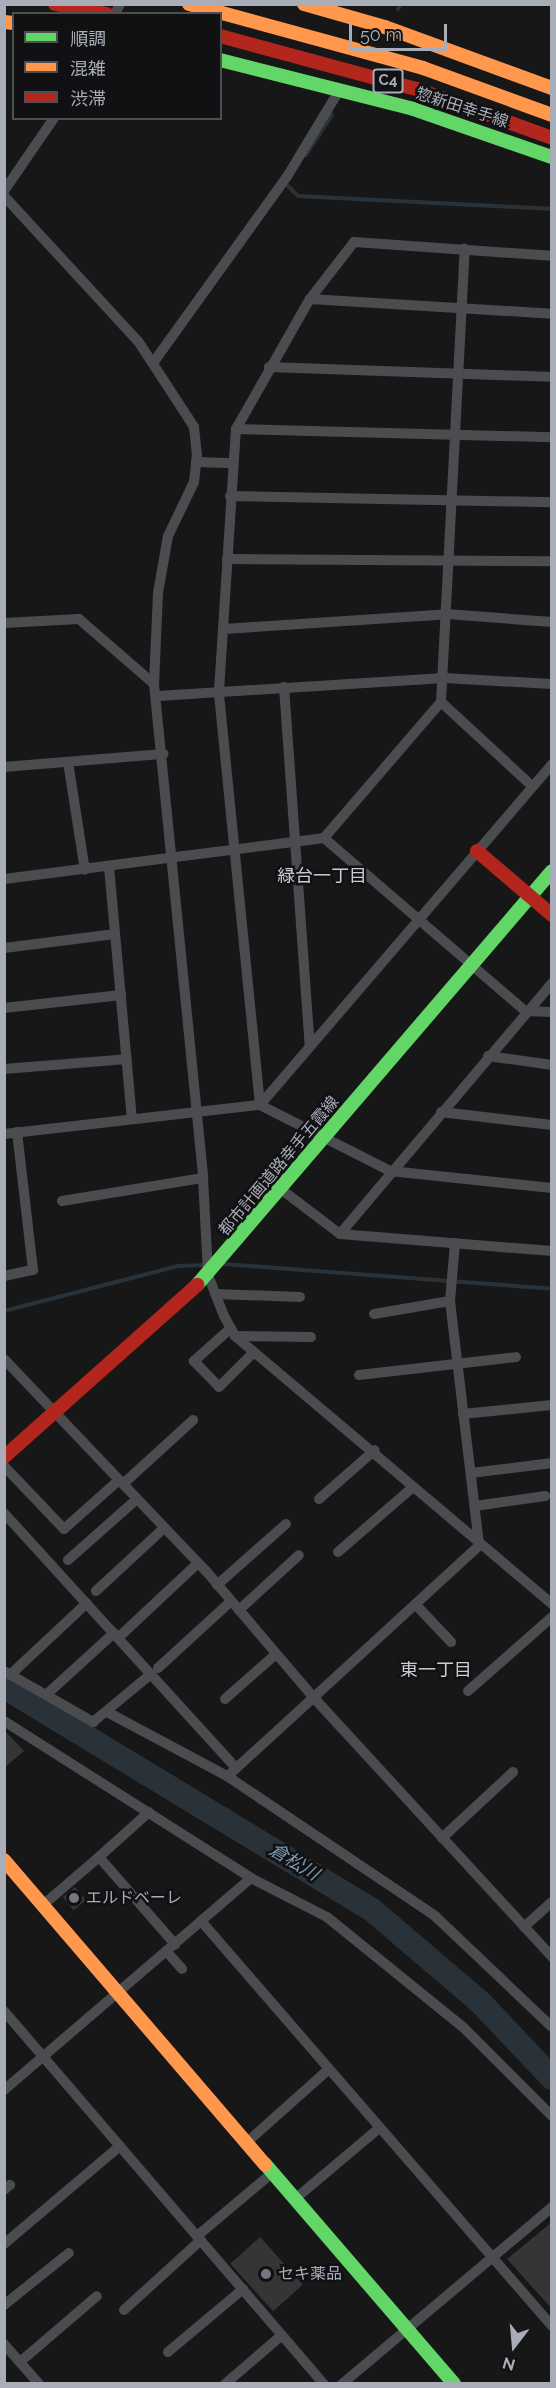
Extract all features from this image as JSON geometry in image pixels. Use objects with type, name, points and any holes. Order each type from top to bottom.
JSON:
[{"type":"main road","points":[[55,4],[97,12]]},
{"type":"main road","name":"C4","points":[[189,4],[218,12]]},
{"type":"main road","points":[[304,4],[384,27],[552,88]]},
{"type":"main road","name":"C4","points":[[222,13],[423,68],[552,115]]},
{"type":"main road","name":"C4","points":[[222,37],[417,89],[552,138]]},
{"type":"main road","name":"惣新田幸手線","points":[[222,60],[340,89],[476,129],[552,157]]},
{"type":"main road","points":[[477,851],[552,915]]},
{"type":"main road","name":"都市計画道路幸手五霞線","points":[[4,1457],[208,1275],[552,871]]},
{"type":"main road","points":[[4,1860],[454,2384]]},
{"type":"street","points":[[153,363],[288,175],[340,89]]},
{"type":"street","points":[[4,191],[53,120]]},
{"type":"street","points":[[4,196],[153,363],[194,427],[196,462],[194,482],[168,536],[158,593],[154,684],[158,696],[164,754],[203,1178],[208,1275],[215,1294],[233,1332],[254,1352],[375,1450],[479,1546],[552,1604]]},
{"type":"street","points":[[260,1105],[238,851],[219,691],[236,429],[269,367],[310,299],[354,242],[552,256]]},
{"type":"street","points":[[4,879],[297,844],[324,838],[441,702],[464,309],[465,249]]},
{"type":"street","points":[[310,299],[552,314]]},
{"type":"street","points":[[269,367],[552,377]]},
{"type":"street","points":[[236,429],[552,437]]},
{"type":"street","points":[[196,462],[233,463]]},
{"type":"street","points":[[230,496],[552,502]]},
{"type":"street","points":[[227,559],[450,557],[552,561]]},
{"type":"street","points":[[224,629],[447,614],[552,622]]},
{"type":"street","points":[[4,623],[79,619],[154,684]]},
{"type":"street","points":[[158,696],[444,678],[552,684]]},
{"type":"street","points":[[284,687],[310,1047]]},
{"type":"street","points":[[441,702],[532,786]]},
{"type":"street","points":[[4,767],[164,754]]},
{"type":"street","points":[[68,762],[85,870]]},
{"type":"street","points":[[260,1105],[552,764]]},
{"type":"street","points":[[324,838],[525,1011],[552,1012]]},
{"type":"street","points":[[109,867],[132,1118]]},
{"type":"street","points":[[4,948],[115,934]]},
{"type":"street","points":[[340,1234],[525,1011],[552,983]]},
{"type":"street","points":[[4,1008],[121,995]]},
{"type":"street","points":[[488,1056],[552,1065]]},
{"type":"street","points":[[4,1069],[127,1059]]},
{"type":"street","points":[[4,1134],[195,1110],[260,1105],[390,1172],[552,1188]]},
{"type":"street","points":[[441,1112],[552,1125]]},
{"type":"street","points":[[4,1276],[33,1270],[17,1132]]},
{"type":"street","points":[[62,1201],[203,1178]]},
{"type":"street","points":[[282,1190],[340,1234],[552,1251]]},
{"type":"street","points":[[455,1243],[450,1301],[479,1546]]},
{"type":"street","points":[[215,1294],[300,1297]]},
{"type":"street","points":[[374,1314],[450,1301]]},
{"type":"street","points":[[254,1352],[219,1387],[194,1361],[233,1332],[311,1337]]},
{"type":"street","points":[[358,1375],[516,1357]]},
{"type":"street","points":[[4,1359],[198,1563],[314,1698],[524,1928],[549,1951]]},
{"type":"street","points":[[463,1414],[552,1405]]},
{"type":"street","points":[[4,1466],[64,1529],[193,1420]]},
{"type":"street","points":[[320,1499],[375,1450]]},
{"type":"street","points":[[471,1473],[552,1463]]},
{"type":"street","points":[[338,1552],[413,1487]]},
{"type":"street","points":[[476,1506],[545,1496]]},
{"type":"street","points":[[68,1560],[137,1499]]},
{"type":"street","points":[[4,1513],[116,1635],[155,1671],[236,1768]]},
{"type":"street","points":[[217,1585],[286,1524]]},
{"type":"street","points":[[96,1591],[164,1528]]},
{"type":"street","points":[[227,1776],[479,1546]]},
{"type":"street","points":[[239,1610],[299,1555]]},
{"type":"street","points":[[46,1695],[198,1563]]},
{"type":"street","points":[[87,1603],[7,1673],[93,1722],[109,1713],[231,1600]]},
{"type":"street","points":[[416,1605],[452,1642]]},
{"type":"street","points":[[468,1691],[552,1617]]},
{"type":"street","points":[[225,1699],[276,1654]]},
{"type":"street","points":[[109,1713],[227,1776],[435,1916],[551,2026]]},
{"type":"street","points":[[4,1720],[251,1878],[327,1917],[464,2028],[552,2116]]},
{"type":"street","points":[[442,1838],[513,1772]]},
{"type":"street","points":[[43,1905],[149,1812]]},
{"type":"street","points":[[99,1857],[170,1948],[182,1969]]},
{"type":"street","points":[[4,2090],[251,1878]]},
{"type":"street","points":[[524,1928],[552,1902]]},
{"type":"street","points":[[201,1921],[378,2129],[552,2326]]},
{"type":"street","points":[[4,2011],[324,2384]]},
{"type":"street","points":[[246,2143],[328,2070]]},
{"type":"street","points":[[295,2199],[378,2129]]},
{"type":"street","points":[[4,2244],[120,2146]]},
{"type":"street","points":[[124,2310],[199,2238],[272,2173]]},
{"type":"street","points":[[348,2382],[405,2329],[552,2207]]},
{"type":"street","points":[[4,2305],[69,2253]]},
{"type":"street","points":[[168,2352],[243,2289]]},
{"type":"street","points":[[4,2362],[17,2359],[97,2296]]},
{"type":"street","points":[[225,2384],[282,2335]]},
{"type":"street","points":[[4,2344],[39,2384]]},
{"type":"building","points":[[4,1730],[24,1751],[4,1768]]},
{"type":"building","name":"エルドベーレ","points":[[75,1887],[86,1900],[74,1910],[63,1897]]},
{"type":"building","points":[[552,2222],[552,2309],[507,2259]]},
{"type":"building","name":"セキ薬品","points":[[260,2237],[303,2285],[273,2311],[230,2264]]},
{"type":"waterway","points":[[398,9],[401,4]]},
{"type":"waterway","points":[[306,155],[332,115]]},
{"type":"waterway","points":[[288,186],[298,196],[552,209]]},
{"type":"waterway","points":[[223,1264],[552,1289]]},
{"type":"waterway","points":[[4,1311],[178,1266],[207,1265]]},
{"type":"waterway","name":"倉松川","points":[[4,1687],[371,1909],[481,2003],[552,2078]]},
{"type":"traffic: fast","points":[[222,61],[413,109],[552,157]]},
{"type":"traffic: fast","points":[[197,1285],[552,871]]},
{"type":"traffic: fast","points":[[265,2164],[454,2384]]},
{"type":"traffic: slow","points":[[189,4],[218,12]]},
{"type":"traffic: slow","points":[[304,4],[385,27],[552,88]]},
{"type":"traffic: slow","points":[[222,13],[423,68],[552,115]]},
{"type":"traffic: slow","points":[[4,22],[12,23]]},
{"type":"traffic: slow","points":[[4,1860],[265,2164]]},
{"type":"traffic: jam","points":[[55,4],[97,12]]},
{"type":"traffic: jam","points":[[222,37],[417,89],[552,138]]},
{"type":"traffic: jam","points":[[477,851],[552,915]]},
{"type":"traffic: jam","points":[[4,1457],[197,1285]]},
{"type":"place","name":"エルドベーレ","points":[[74,1898]]},
{"type":"place","name":"セキ薬品","points":[[266,2274]]},
{"type":"district","name":"緑台一丁目","points":[[322,876]]},
{"type":"district","name":"東一丁目","points":[[436,1670]]}]
